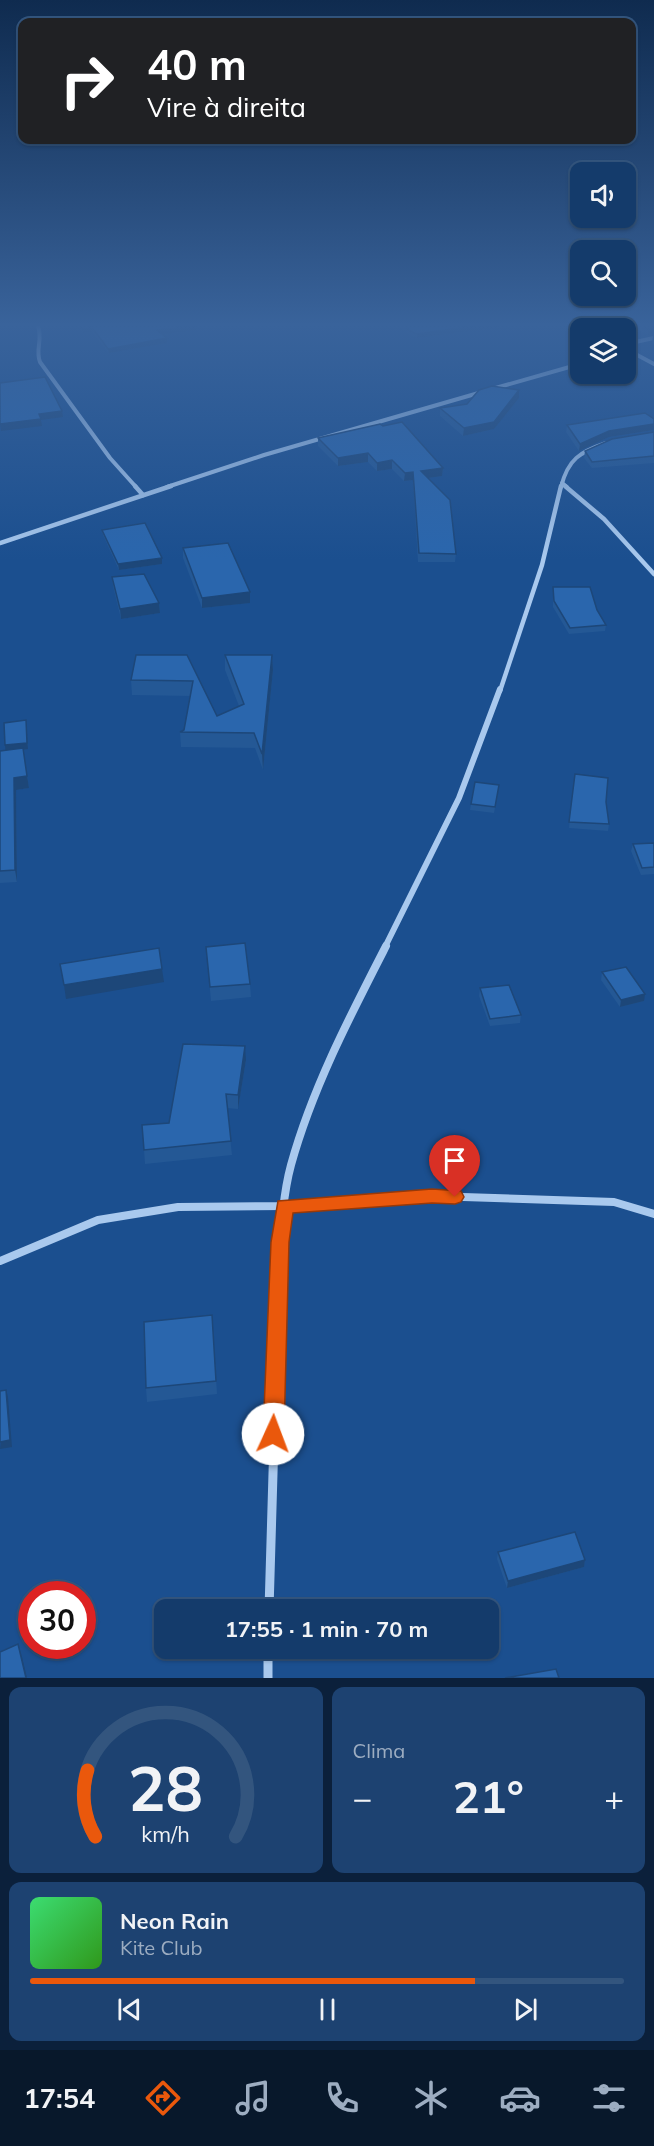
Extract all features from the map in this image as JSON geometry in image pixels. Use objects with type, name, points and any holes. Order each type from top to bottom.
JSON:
[{"type":"street","points":[[71,404],[110,458],[143,495]]},
{"type":"street","points":[[0,543],[264,455],[440,404]]},
{"type":"street","points":[[269,1599],[280,1242],[290,1168],[308,1111],[373,971],[463,788],[496,701],[542,565],[562,483],[573,459],[579,454],[598,444],[619,440]]},
{"type":"street","points":[[562,483],[603,519],[654,574]]},
{"type":"street","points":[[0,1261],[98,1220],[178,1207],[285,1206],[432,1196],[614,1202],[654,1214]]},
{"type":"street","points":[[268,1659],[268,1678]]},
{"type":"building","points":[[0,404],[59,404],[62,411],[39,414],[41,419],[0,424]]},
{"type":"building","points":[[465,404],[508,404],[494,422],[464,428],[440,408]]},
{"type":"building","points":[[645,413],[654,419],[654,424],[609,431],[580,444],[567,425]]},
{"type":"building","points":[[402,422],[443,468],[421,471],[450,500],[456,554],[419,553],[413,472],[405,473],[392,460],[377,463],[368,453],[338,458],[318,438],[380,424],[383,426]]},
{"type":"building","points":[[654,432],[654,456],[592,462],[585,451],[612,439]]},
{"type":"building","points":[[145,523],[162,558],[118,564],[102,530]]},
{"type":"building","points":[[228,543],[250,592],[202,598],[183,548]]},
{"type":"building","points":[[144,574],[159,603],[120,609],[112,577]]},
{"type":"building","points":[[553,587],[590,587],[597,610],[606,625],[570,628],[554,601]]},
{"type":"building","points":[[136,655],[187,655],[217,716],[244,704],[225,655],[272,655],[262,754],[254,733],[180,732],[184,730],[193,681],[131,680]]},
{"type":"building","points":[[26,720],[27,743],[5,745],[4,723]]},
{"type":"building","points":[[23,748],[27,776],[14,778],[15,870],[0,871],[0,751]]},
{"type":"building","points":[[575,774],[608,778],[606,802],[609,824],[569,822]]},
{"type":"building","points":[[475,782],[499,785],[495,807],[471,804]]},
{"type":"building","points":[[654,843],[654,867],[642,868],[633,844]]},
{"type":"building","points":[[245,943],[250,984],[210,987],[206,947]]},
{"type":"building","points":[[159,948],[162,969],[64,985],[60,964]]},
{"type":"building","points":[[626,967],[645,994],[621,1000],[602,972]]},
{"type":"building","points":[[509,985],[521,1015],[490,1019],[480,988]]},
{"type":"building","points":[[183,1044],[245,1046],[238,1095],[226,1094],[231,1141],[144,1150],[142,1125],[169,1123]]},
{"type":"building","points":[[212,1315],[216,1381],[146,1388],[144,1322]]},
{"type":"building","points":[[6,1390],[10,1440],[0,1442],[0,1391]]},
{"type":"building","points":[[575,1532],[585,1560],[508,1581],[498,1552]]},
{"type":"building","points":[[18,1644],[18,1659],[22,1659],[26,1678],[0,1678],[0,1652]]},
{"type":"building","points":[[556,1669],[559,1678],[505,1678]]},
{"type":"route","points":[[273,1434],[280,1242],[285,1206],[432,1196],[455,1197]]}]
